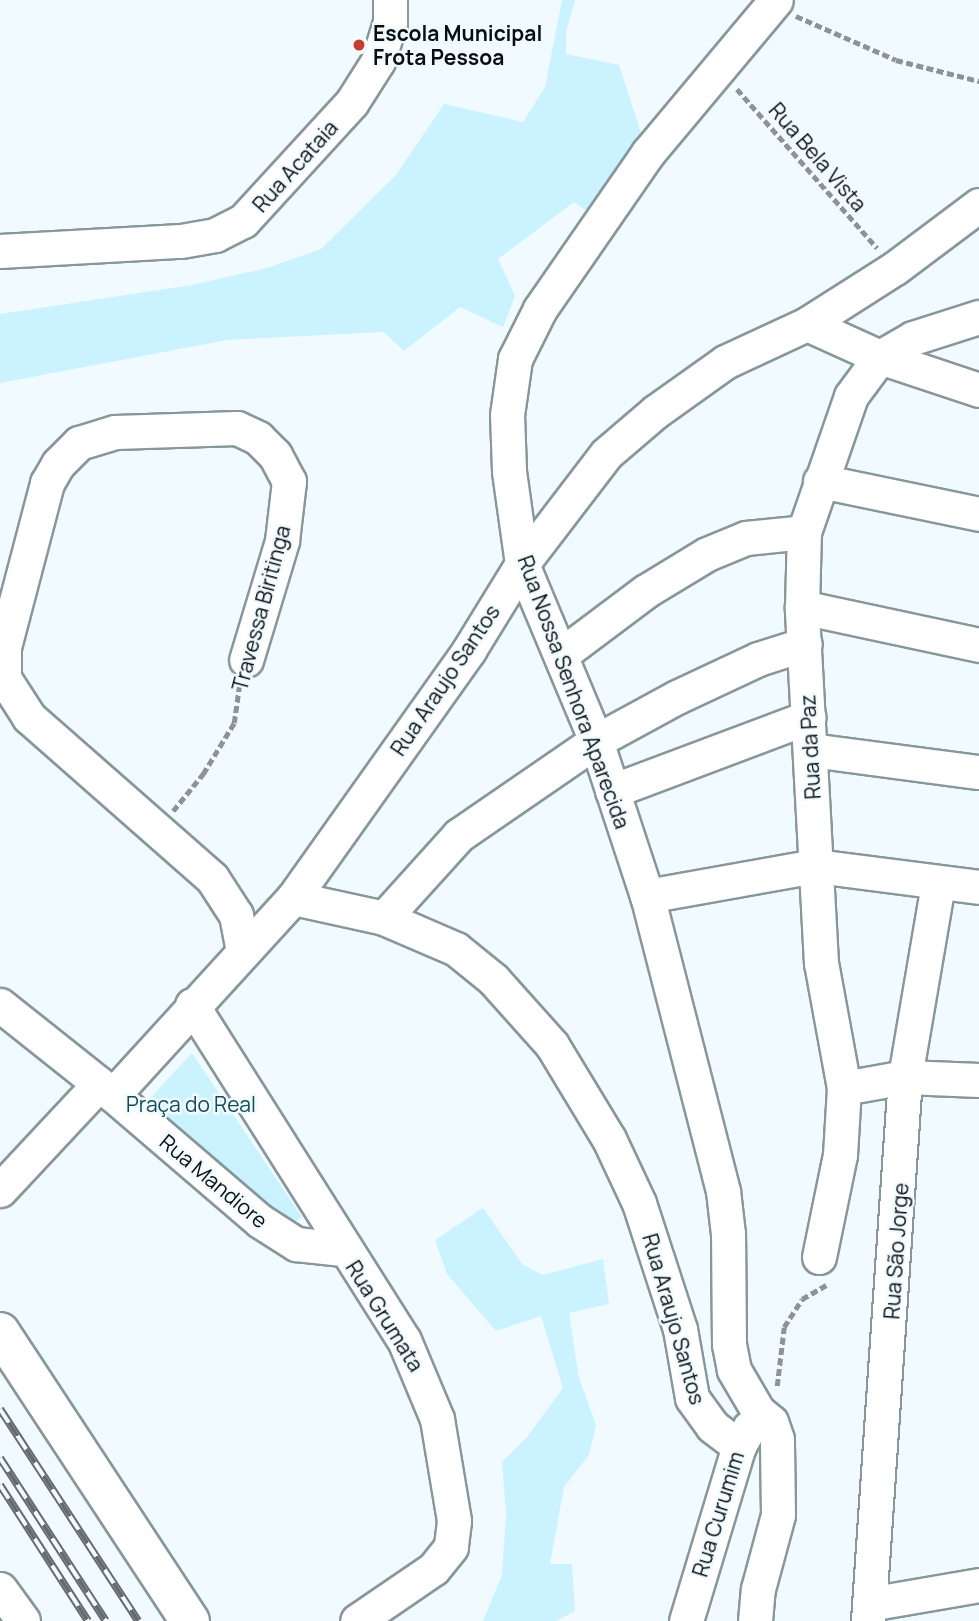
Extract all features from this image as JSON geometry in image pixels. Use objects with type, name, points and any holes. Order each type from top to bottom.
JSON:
[{"type":"main road","points":[[0,1332],[190,1621]]},
{"type":"street","name":"Rua Acataia","points":[[0,251],[181,241],[215,235],[243,221],[352,102],[378,61],[390,22],[390,0]]},
{"type":"street","name":"Rua Nossa Senhora Aparecida","points":[[755,1621],[758,1589],[778,1515],[777,1439],[734,1370],[729,1344],[728,1234],[723,1191],[647,897],[596,741],[562,654],[522,564],[509,471],[508,415],[515,359],[540,309],[648,153],[718,67],[775,4]]},
{"type":"street","name":"Rua Araujo Santos","points":[[0,1190],[192,1005],[293,898],[470,650],[522,564],[606,454],[655,412],[725,362],[807,324],[895,268],[979,205]]},
{"type":"street","name":"Rua da Paz","points":[[819,1258],[840,1154],[844,1088],[821,963],[802,607],[804,532],[850,396],[880,357],[913,338],[979,317]]},
{"type":"street","points":[[807,324],[880,357],[979,390]]},
{"type":"street","name":"Travessa Biritinga","points":[[243,951],[236,915],[225,896],[159,828],[29,718],[4,678],[4,647],[47,483],[58,464],[79,443],[115,432],[237,428],[258,438],[275,455],[289,481],[282,541],[246,660]]},
{"type":"street","points":[[820,481],[979,514]]},
{"type":"street","points":[[562,654],[646,591],[707,554],[746,538],[804,532]]},
{"type":"street","points":[[802,607],[979,645]]},
{"type":"street","points":[[384,918],[459,835],[596,741],[735,670],[805,644]]},
{"type":"street","points":[[612,791],[809,717]]},
{"type":"street","points":[[811,750],[979,772]]},
{"type":"street","points":[[647,897],[816,866],[979,887]]},
{"type":"street","name":"Rua São Jorge","points":[[868,1613],[905,1077],[938,883]]},
{"type":"street","name":"Rua Araujo Santos","points":[[293,898],[384,918],[456,948],[493,979],[552,1045],[609,1139],[639,1203],[680,1329],[692,1398],[712,1426],[739,1446]]},
{"type":"street","name":"Rua Mandiore","points":[[0,1005],[106,1089],[277,1233],[315,1248],[344,1249]]},
{"type":"street","name":"Rua Grumata","points":[[192,1005],[404,1340],[424,1379],[437,1419],[454,1521],[451,1547],[433,1569],[357,1621]]},
{"type":"street","points":[[844,1088],[905,1077],[979,1080]]},
{"type":"street","name":"Rua Curumim","points":[[686,1621],[739,1446],[762,1414]]},
{"type":"street","points":[[868,1613],[936,1607],[979,1585]]},
{"type":"street","points":[[0,1589],[23,1621]]},
{"type":"path","points":[[775,4],[896,60],[979,82]]},
{"type":"path","name":"Rua Bela Vista","points":[[718,67],[895,268]]},
{"type":"path","name":"Travessa Biritinga","points":[[159,828],[203,774],[234,723],[246,660]]},
{"type":"path","points":[[762,1414],[774,1406],[784,1327],[802,1299],[827,1284],[832,1258],[819,1258]]},
{"type":"green space","points":[[562,0],[575,0],[566,32],[566,54],[619,65],[641,133],[593,215],[574,202],[498,259],[515,296],[503,327],[460,307],[404,351],[384,332],[227,340],[0,383],[0,314],[192,285],[267,268],[321,249],[396,175],[444,104],[523,122],[545,87]]},
{"type":"green space","name":"Praça do Real","points":[[192,1053],[302,1217],[292,1224],[142,1107]]},
{"type":"green space","points":[[483,1208],[523,1265],[543,1275],[603,1259],[609,1304],[569,1313],[579,1378],[596,1425],[589,1455],[564,1487],[550,1564],[572,1564],[575,1611],[556,1621],[483,1621],[502,1575],[506,1514],[502,1462],[527,1437],[563,1388],[541,1316],[496,1331],[447,1274],[435,1240]]},
{"type":"railway","points":[[0,1409],[138,1621]]},
{"type":"railway","points":[[0,1458],[106,1621]]},
{"type":"railway","points":[[0,1485],[88,1621]]},
{"type":"place","name":"Escola Municipal Frota Pessoa","points":[[359,45]]}]
